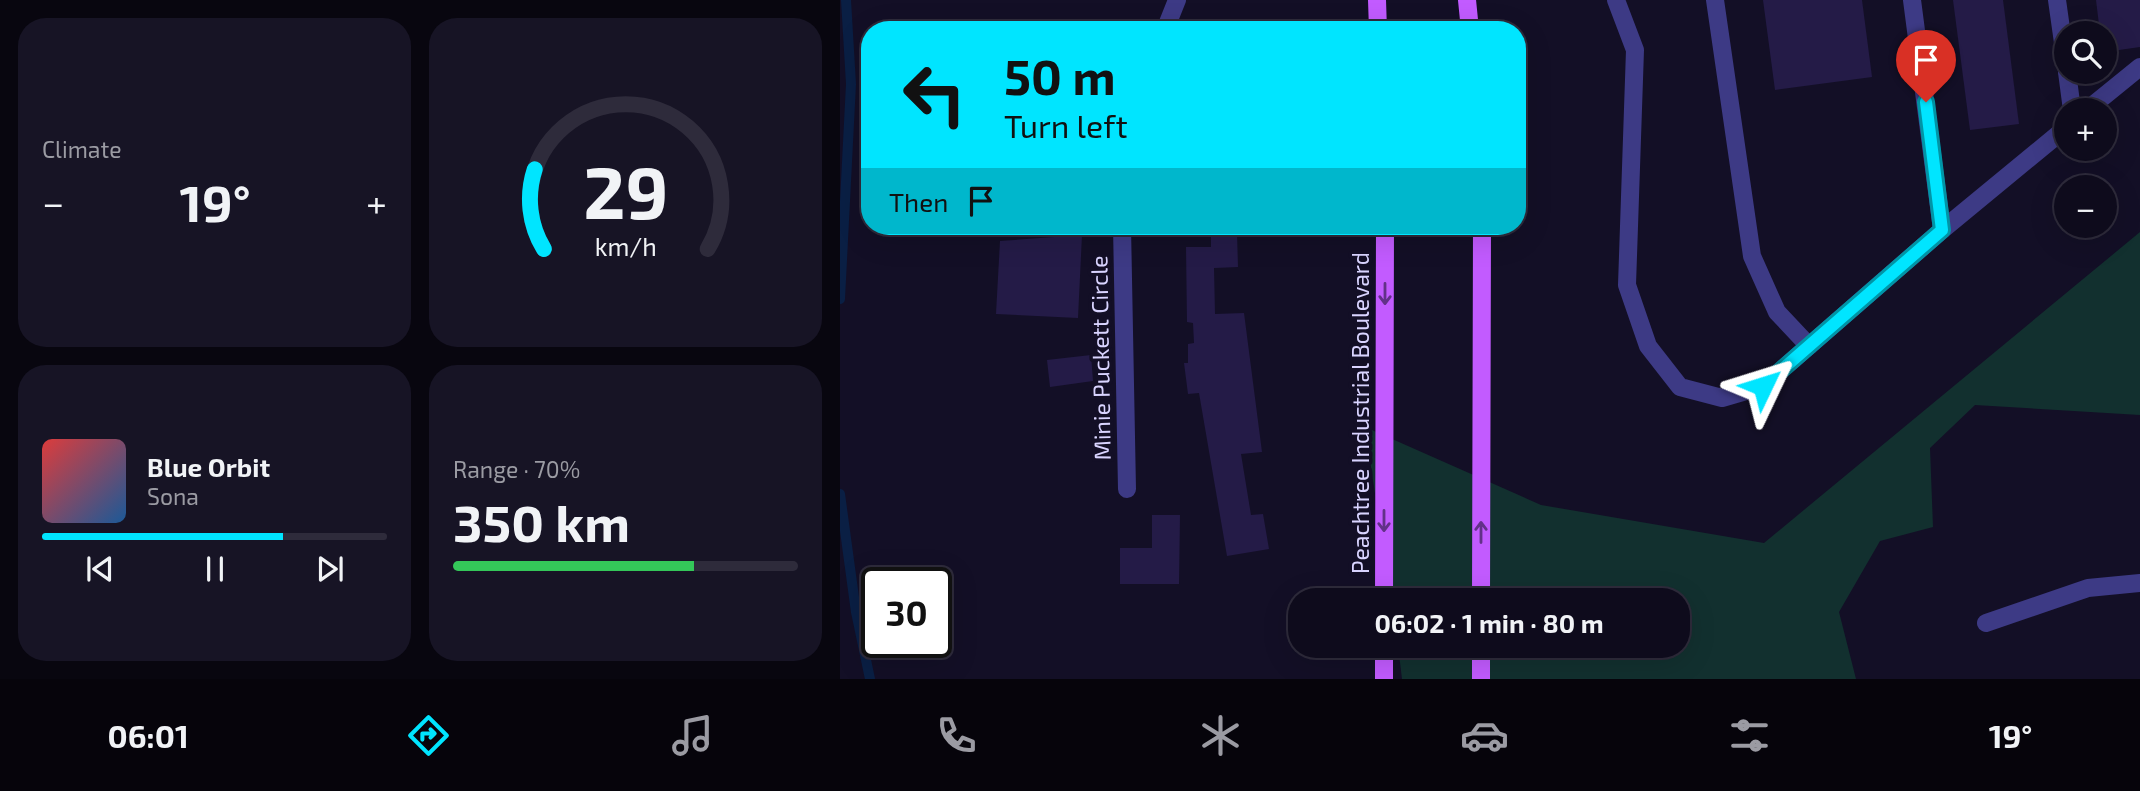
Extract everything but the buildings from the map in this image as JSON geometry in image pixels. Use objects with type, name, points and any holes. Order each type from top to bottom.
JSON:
[{"type":"main road","points":[[1377,0],[1378,21]]},
{"type":"main road","points":[[1467,0],[1468,21]]},
{"type":"main road","name":"Peachtree Industrial Boulevard","points":[[1384,588],[1385,235]]},
{"type":"main road","points":[[1481,588],[1482,235]]},
{"type":"main road","points":[[1384,658],[1384,679]]},
{"type":"main road","points":[[1480,679],[1481,658]]},
{"type":"street","points":[[1169,21],[1177,0]]},
{"type":"street","points":[[1616,0],[1635,50],[1627,285],[1648,346],[1680,387],[1721,398],[1763,386],[1942,230],[2054,138]]},
{"type":"street","points":[[1715,0],[1752,256],[1777,312],[1809,346]]},
{"type":"street","points":[[1912,0],[1942,230]]},
{"type":"street","points":[[2057,0],[2060,21]]},
{"type":"street","points":[[2102,98],[2140,67]]},
{"type":"street","name":"Minie Puckett Circle","points":[[1122,235],[1127,489]]},
{"type":"street","points":[[1986,624],[2088,588],[2140,583]]},
{"type":"green space","points":[[2140,232],[2140,415],[1975,405],[1930,448],[1933,527],[1880,541],[1839,612],[1856,679],[1402,679],[1399,658],[1690,658],[1690,588],[1389,588],[1365,427],[1541,505],[1764,543]]},
{"type":"waterway","points":[[840,299],[851,84],[846,0]]},
{"type":"waterway","points":[[840,494],[856,612],[870,679]]},
{"type":"route","points":[[1763,386],[1942,230],[1926,102]]}]
